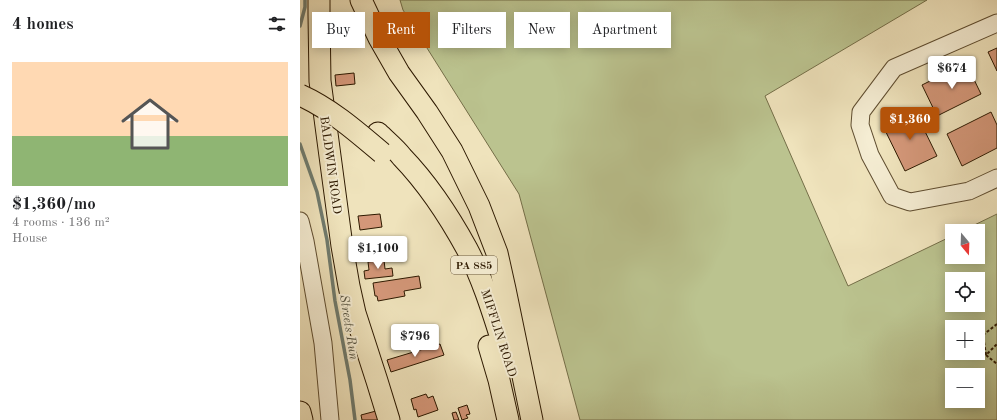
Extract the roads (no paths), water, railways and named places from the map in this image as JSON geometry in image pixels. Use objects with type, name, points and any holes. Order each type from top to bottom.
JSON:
[{"type":"main road","name":"BALDWIN ROAD","points":[[319,0],[320,82],[349,286],[355,313],[389,420]]},
{"type":"main road","points":[[361,0],[379,38],[399,73],[452,150],[479,206],[497,253],[532,420]]},
{"type":"main road","name":"MIFFLIN ROAD","points":[[300,82],[344,107],[378,133],[402,157],[429,189],[448,215],[467,250],[482,283],[526,420]]},
{"type":"main road","name":"MIFFLIN ROAD","points":[[300,95],[312,100],[332,112],[382,153],[403,175],[437,219],[455,249],[480,312],[499,380],[508,420]]},
{"type":"main road","points":[[300,412],[302,420]]},
{"type":"lane","points":[[997,23],[894,68],[862,112],[860,125],[870,155],[892,196],[910,202],[969,191],[997,178]]},
{"type":"lane","points":[[300,221],[323,342],[330,420]]},
{"type":"waterway","name":"Streets Run","points":[[300,26],[305,7],[305,0]]},
{"type":"waterway","name":"Streets Run","points":[[300,144],[317,192],[327,240],[335,301],[350,380],[355,420]]}]
